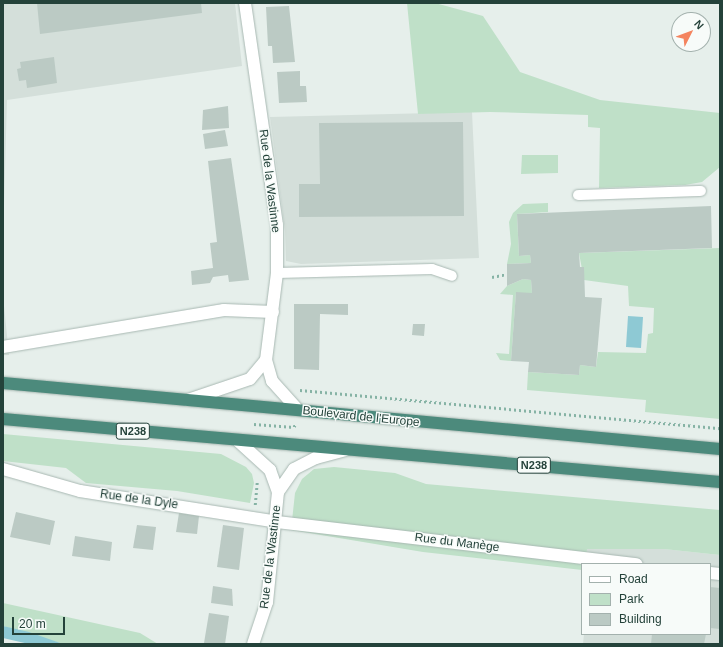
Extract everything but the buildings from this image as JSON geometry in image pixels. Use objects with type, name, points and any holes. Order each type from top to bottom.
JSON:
[{"type":"highway","name":"Boulevard de l'Europe","points":[[3,383],[188,400],[297,415],[720,449]]},
{"type":"highway","name":"N238","points":[[3,419],[720,482]]},
{"type":"street","name":"Rue de la Wastinne","points":[[245,3],[277,225],[277,273],[266,360],[272,381],[297,415]]},
{"type":"street","points":[[3,347],[224,310],[273,312]]},
{"type":"street","points":[[188,400],[250,379],[266,360]]},
{"type":"street","name":"Rue de la Wastinne","points":[[237,440],[270,470],[278,492],[277,522],[267,602],[253,644]]},
{"type":"street","name":"Rue de la Wastinne","points":[[278,492],[294,469],[316,458],[349,449]]},
{"type":"street","name":"Rue de la Dyle","points":[[3,469],[80,491],[253,517],[277,522]]},
{"type":"street","name":"Rue du Manège","points":[[277,522],[628,563]]},
{"type":"lane","points":[[578,196],[701,191]]},
{"type":"lane","points":[[277,273],[432,269],[452,276]]},
{"type":"path","points":[[492,277],[507,274]]},
{"type":"path","points":[[252,424],[294,427],[300,389],[720,428]]},
{"type":"path","points":[[253,517],[258,487],[256,472]]},
{"type":"shaded area","points":[[3,3],[235,3],[242,66],[7,100],[3,241]]},
{"type":"shaded area","points":[[472,112],[479,258],[301,264],[286,261],[285,231],[270,117]]},
{"type":"shaded area","points":[[3,296],[9,355],[3,355]]},
{"type":"shaded area","points":[[587,549],[664,549],[720,555],[720,644],[583,644],[584,635],[711,635],[711,563],[586,563]]},
{"type":"green space","points":[[407,3],[435,3],[483,16],[520,72],[600,100],[720,113],[720,167],[702,182],[685,185],[599,188],[600,128],[588,127],[588,115],[490,112],[418,114]]},
{"type":"green space","points":[[522,155],[558,155],[558,173],[521,174]]},
{"type":"green space","points":[[548,203],[548,212],[517,214],[519,256],[530,255],[531,263],[507,264],[511,244],[509,222],[513,213],[523,204]]},
{"type":"green space","points":[[720,248],[720,419],[645,412],[646,400],[527,390],[528,372],[579,375],[580,365],[596,367],[598,352],[646,353],[648,334],[653,333],[654,308],[629,306],[628,286],[584,280],[579,253]]},
{"type":"green space","points":[[523,279],[531,280],[532,293],[516,293],[511,361],[500,360],[496,353],[509,354],[513,295],[500,294],[507,286]]},
{"type":"green space","points":[[3,434],[221,454],[246,467],[252,474],[254,483],[250,503],[177,491],[86,483],[66,468],[3,461]]},
{"type":"green space","points":[[334,467],[395,473],[426,484],[720,510],[720,555],[664,549],[587,549],[586,563],[581,563],[581,570],[423,552],[291,530],[295,493],[302,479],[314,469]]},
{"type":"green space","points":[[3,603],[140,633],[158,644],[63,644],[3,626]]},
{"type":"water","points":[[628,316],[643,317],[641,348],[626,347]]},
{"type":"water","points":[[3,626],[29,632],[63,644],[29,644],[3,638]]}]
